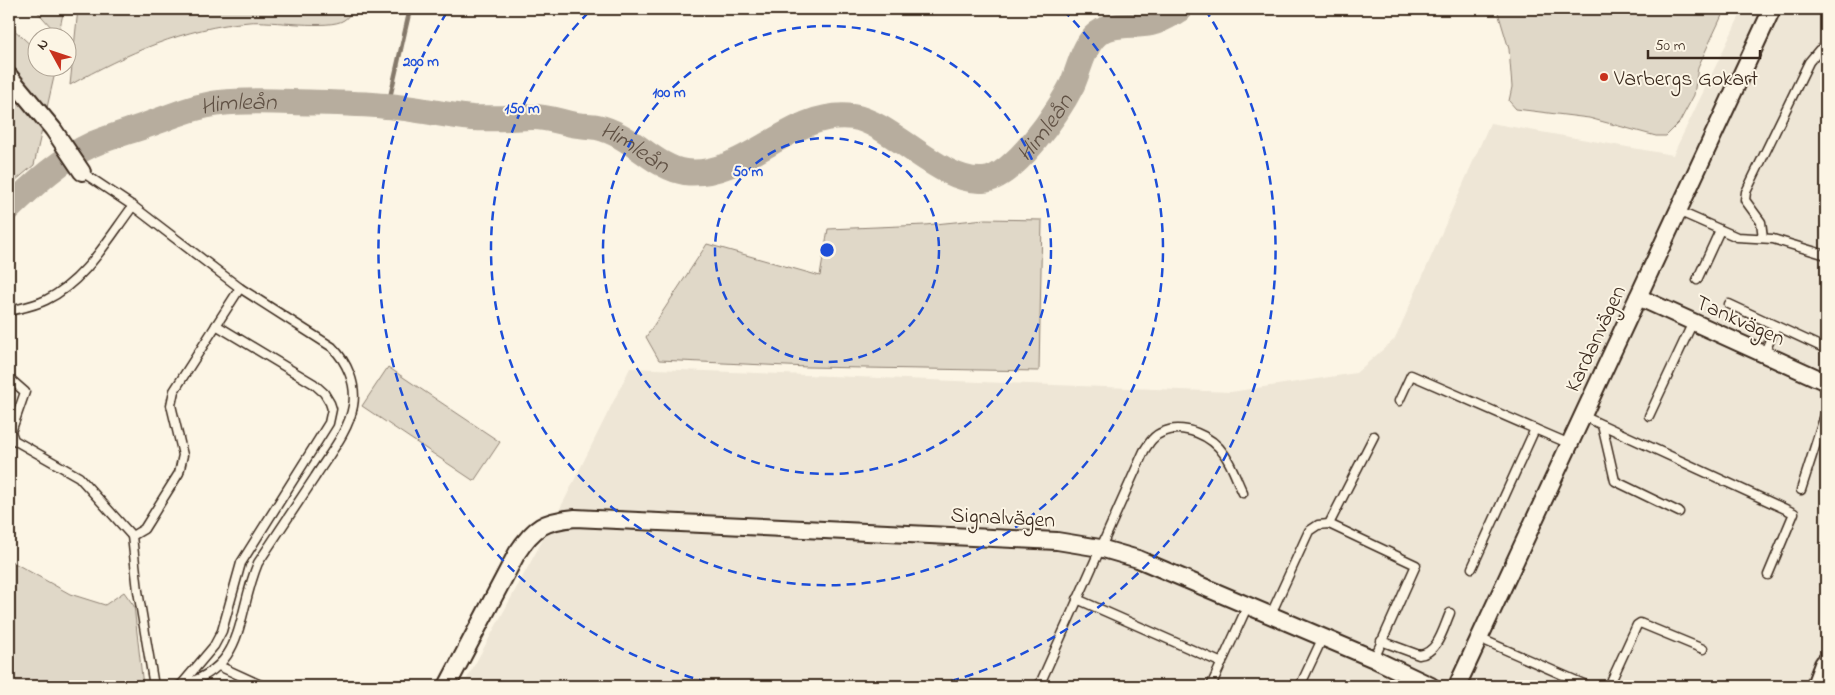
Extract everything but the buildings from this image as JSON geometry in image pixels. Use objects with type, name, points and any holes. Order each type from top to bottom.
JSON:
[{"type":"main road","points":[[1818,686],[1826,665]]},
{"type":"street","name":"Kardanvägen","points":[[1457,686],[1772,9]]},
{"type":"street","points":[[9,76],[60,139],[82,172]]},
{"type":"street","name":"Tankvägen","points":[[1638,297],[1826,382]]},
{"type":"street","name":"Signalvägen","points":[[447,686],[517,553],[527,538],[545,523],[575,518],[1057,541],[1100,548],[1138,558],[1271,614],[1431,686]]},
{"type":"lane","points":[[1763,238],[1763,228],[1747,206],[1746,192],[1809,62],[1826,46]]},
{"type":"lane","points":[[82,172],[133,206],[240,288],[332,347],[342,358],[350,373],[353,406],[348,421],[333,449],[258,563],[249,584],[237,635],[227,656],[219,666],[200,679],[179,686]]},
{"type":"lane","points":[[9,311],[48,299],[68,284],[95,258],[133,206]]},
{"type":"lane","points":[[1678,211],[1720,230],[1745,238],[1763,238],[1826,255]]},
{"type":"lane","points":[[1697,280],[1720,230]]},
{"type":"lane","points":[[132,536],[144,529],[179,473],[183,455],[171,405],[174,391],[240,288]]},
{"type":"lane","points":[[1729,304],[1826,349]]},
{"type":"lane","points":[[1649,416],[1693,322]]},
{"type":"lane","points":[[179,686],[214,646],[222,631],[241,563],[315,448],[329,423],[332,410],[324,393],[314,384],[216,325]]},
{"type":"lane","points":[[1764,354],[1776,326]]},
{"type":"lane","points":[[1399,401],[1411,374],[1570,444]]},
{"type":"lane","points":[[9,378],[24,392],[11,432],[14,440],[78,477],[132,536],[138,591],[154,686]]},
{"type":"lane","points":[[1801,490],[1826,412]]},
{"type":"lane","points":[[1583,416],[1794,513],[1768,575]]},
{"type":"lane","points":[[1602,425],[1615,481],[1679,512]]},
{"type":"lane","points":[[1472,568],[1535,429]]},
{"type":"lane","points":[[1039,686],[1144,451],[1152,438],[1163,432],[1176,430],[1205,436],[1225,455],[1243,493]]},
{"type":"lane","points":[[1329,524],[1374,436]]},
{"type":"lane","points":[[1271,614],[1309,531],[1318,525],[1329,524],[1416,565],[1374,659]]},
{"type":"lane","points":[[1077,600],[1222,663]]},
{"type":"lane","points":[[1210,686],[1248,605]]},
{"type":"lane","points":[[1382,641],[1419,656],[1425,655],[1434,647],[1450,613]]},
{"type":"lane","points":[[1609,686],[1637,625],[1640,623],[1702,649]]},
{"type":"lane","points":[[1300,686],[1323,637]]},
{"type":"lane","points":[[1479,638],[1588,686]]},
{"type":"lane","points":[[219,666],[263,686]]},
{"type":"shaded area","points":[[35,9],[64,9],[60,28],[51,27]]},
{"type":"shaded area","points":[[78,9],[354,9],[345,19],[337,23],[249,22],[225,25],[179,36],[113,62],[70,85],[71,78],[78,78],[78,28],[76,28]]},
{"type":"shaded area","name":"Varbergs Gokart","points":[[1497,9],[1725,9],[1698,67],[1694,95],[1679,123],[1666,136],[1656,136],[1589,118],[1516,109],[1509,101],[1512,87],[1509,49]]},
{"type":"shaded area","points":[[1743,9],[1826,9],[1826,644],[1809,686],[463,686],[564,501],[630,368],[1231,392],[1356,373],[1395,339],[1490,123],[1673,155]]},
{"type":"shaded area","points":[[9,25],[28,43],[28,78],[54,78],[34,165],[9,186],[9,108],[11,107],[9,104]]},
{"type":"shaded area","points":[[985,219],[1042,220],[1039,371],[808,367],[659,360],[646,337],[707,244],[820,276],[828,229],[925,225]]},
{"type":"shaded area","points":[[388,367],[500,442],[474,481],[362,406]]},
{"type":"shaded area","points":[[9,560],[70,594],[105,605],[124,592],[134,606],[143,686],[9,686]]},
{"type":"waterway","points":[[388,106],[410,9]]},
{"type":"waterway","name":"Himleån","points":[[9,208],[59,164],[93,144],[193,109],[211,104],[247,101],[374,105],[472,118],[543,118],[597,127],[609,131],[621,136],[663,164],[685,172],[707,171],[728,165],[789,132],[810,123],[831,117],[853,117],[884,130],[933,163],[950,172],[967,178],[983,180],[995,177],[1008,168],[1034,142],[1066,97],[1084,54],[1094,37],[1100,32],[1114,27],[1155,22],[1180,9]]},
{"type":"place","name":"Varbergs Gokart","points":[[1604,77]]}]
